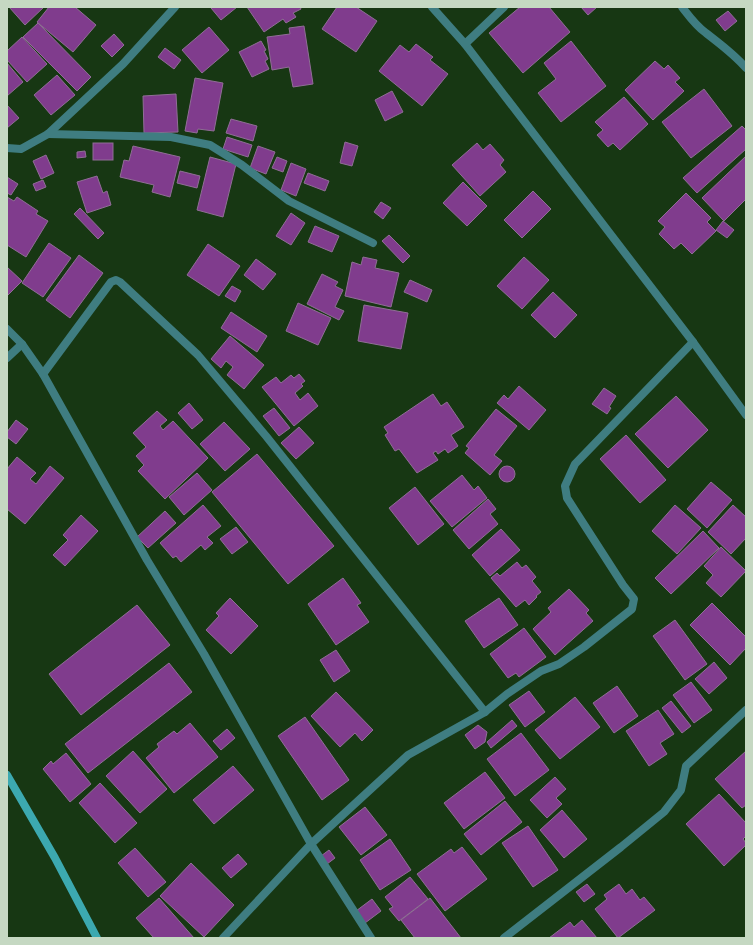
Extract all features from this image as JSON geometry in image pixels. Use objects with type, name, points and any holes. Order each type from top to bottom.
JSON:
[{"type":"street","points":[[7,148],[22,149],[48,134],[124,64],[175,7]]},
{"type":"street","points":[[432,7],[465,44],[694,342],[746,415]]},
{"type":"street","points":[[465,44],[504,7]]},
{"type":"street","points":[[682,7],[692,20],[718,41],[746,68]]},
{"type":"street","points":[[48,134],[171,137],[210,144],[242,165],[290,201],[373,243]]},
{"type":"street","points":[[43,374],[111,282],[116,280],[120,282],[198,355],[266,436],[485,712]]},
{"type":"street","points":[[7,329],[22,344],[43,374],[147,560],[204,654],[311,844],[371,938]]},
{"type":"street","points":[[223,938],[311,844],[408,755],[485,712],[507,694],[541,671],[559,664],[584,647],[632,609],[634,599],[623,585],[567,498],[564,486],[575,464],[694,342]]},
{"type":"street","points":[[7,358],[22,344]]},
{"type":"street","points":[[504,938],[664,812],[681,790],[686,766],[746,710]]},
{"type":"street","points":[[7,775],[55,858],[97,938]]},
{"type":"building","points":[[9,7],[44,7],[25,25]]},
{"type":"building","points":[[49,7],[75,7],[96,25],[73,52],[37,22]]},
{"type":"building","points":[[237,7],[221,20],[211,8]]},
{"type":"building","points":[[247,7],[300,7],[301,9],[293,13],[296,17],[286,23],[283,19],[264,32]]},
{"type":"building","points":[[337,7],[356,7],[377,21],[356,52],[322,29]]},
{"type":"building","points":[[520,7],[549,7],[570,32],[523,73],[489,33]]},
{"type":"building","points":[[581,7],[597,7],[588,15]]},
{"type":"building","points":[[728,11],[737,21],[725,31],[716,20]]},
{"type":"building","points":[[38,23],[91,77],[77,91],[23,37]]},
{"type":"building","points":[[304,26],[313,84],[293,87],[289,67],[272,70],[267,37],[290,34],[289,28]]},
{"type":"building","points":[[209,27],[229,50],[202,73],[182,50]]},
{"type":"building","points":[[114,34],[124,45],[112,57],[101,46]]},
{"type":"building","points":[[22,37],[47,64],[27,82],[7,60],[7,51]]},
{"type":"building","points":[[261,41],[266,50],[264,51],[268,59],[265,61],[269,69],[252,77],[239,52]]},
{"type":"building","points":[[571,41],[606,86],[561,122],[538,93],[556,79],[544,63]]},
{"type":"building","points":[[416,44],[433,57],[430,60],[448,74],[422,106],[379,71],[400,45],[409,52]]},
{"type":"building","points":[[165,48],[181,60],[174,69],[158,57]]},
{"type":"building","points":[[655,61],[664,69],[668,65],[680,78],[675,82],[684,91],[653,120],[625,90]]},
{"type":"building","points":[[7,63],[23,82],[7,96]]},
{"type":"building","points":[[57,75],[75,95],[51,115],[34,95]]},
{"type":"building","points":[[195,78],[223,83],[214,131],[198,129],[197,133],[185,131]]},
{"type":"building","points":[[704,89],[732,126],[691,158],[662,122]]},
{"type":"building","points":[[392,91],[403,112],[385,121],[375,100]]},
{"type":"building","points":[[176,94],[178,132],[144,133],[143,96]]},
{"type":"building","points":[[624,97],[648,124],[620,150],[613,143],[608,147],[597,135],[603,130],[595,122]]},
{"type":"building","points":[[7,105],[19,118],[7,128]]},
{"type":"building","points":[[231,119],[257,126],[253,141],[226,133]]},
{"type":"building","points":[[742,126],[746,130],[746,149],[697,193],[683,178]]},
{"type":"building","points":[[227,137],[252,145],[248,157],[223,149]]},
{"type":"building","points":[[345,142],[358,146],[352,166],[340,163]]},
{"type":"building","points":[[93,143],[113,143],[113,160],[93,160]]},
{"type":"building","points":[[477,143],[483,150],[490,144],[504,160],[500,165],[506,172],[480,196],[452,165]]},
{"type":"building","points":[[133,146],[180,157],[170,197],[152,192],[154,185],[120,177],[124,160],[129,161]]},
{"type":"building","points":[[258,146],[275,152],[266,174],[250,168]]},
{"type":"building","points":[[85,151],[86,157],[77,158],[77,152]]},
{"type":"building","points":[[46,155],[54,173],[41,179],[33,161]]},
{"type":"building","points":[[746,156],[746,199],[724,221],[702,198]]},
{"type":"building","points":[[210,157],[236,164],[223,217],[197,210]]},
{"type":"building","points":[[277,157],[287,161],[283,172],[272,168]]},
{"type":"building","points":[[291,163],[306,169],[296,196],[281,190]]},
{"type":"building","points":[[180,171],[200,176],[197,188],[177,183]]},
{"type":"building","points":[[308,173],[329,181],[325,191],[304,183]]},
{"type":"building","points":[[97,176],[103,193],[107,191],[111,205],[87,213],[77,182]]},
{"type":"building","points":[[7,177],[18,184],[11,195],[7,193]]},
{"type":"building","points":[[43,180],[46,187],[36,191],[33,184]]},
{"type":"building","points":[[463,182],[487,206],[467,226],[443,203]]},
{"type":"building","points":[[533,191],[551,209],[522,238],[504,220]]},
{"type":"building","points":[[686,193],[711,218],[707,222],[716,231],[692,254],[681,243],[674,249],[659,234],[665,227],[658,221]]},
{"type":"building","points":[[7,197],[14,201],[17,197],[38,211],[36,214],[48,221],[26,257],[7,245]]},
{"type":"building","points":[[381,202],[391,208],[383,219],[374,212]]},
{"type":"building","points":[[80,208],[104,233],[98,239],[74,214]]},
{"type":"building","points":[[291,213],[305,223],[291,245],[276,236]]},
{"type":"building","points":[[723,221],[734,230],[727,238],[716,230]]},
{"type":"building","points":[[315,226],[339,236],[332,252],[308,242]]},
{"type":"building","points":[[389,235],[410,256],[403,263],[382,241]]},
{"type":"building","points":[[49,243],[71,258],[43,297],[22,283]]},
{"type":"building","points":[[208,244],[240,266],[219,296],[187,275]]},
{"type":"building","points":[[79,255],[103,273],[70,318],[46,300]]},
{"type":"building","points":[[363,257],[377,260],[375,268],[399,273],[391,307],[345,296],[352,262],[361,265]]},
{"type":"building","points":[[524,257],[549,280],[522,309],[497,286]]},
{"type":"building","points":[[256,259],[276,274],[263,290],[244,275]]},
{"type":"building","points":[[7,267],[22,281],[7,296]]},
{"type":"building","points":[[322,274],[338,282],[335,286],[343,290],[335,307],[344,311],[339,320],[307,304]]},
{"type":"building","points":[[410,280],[432,290],[427,302],[404,292]]},
{"type":"building","points":[[232,286],[241,291],[235,302],[225,296]]},
{"type":"building","points":[[553,292],[577,315],[555,338],[531,315]]},
{"type":"building","points":[[298,303],[331,318],[318,345],[286,331]]},
{"type":"building","points":[[364,305],[408,313],[401,349],[358,341]]},
{"type":"building","points":[[231,312],[267,336],[257,352],[221,328]]},
{"type":"building","points":[[230,336],[264,365],[244,389],[227,375],[233,367],[226,361],[221,368],[211,359]]},
{"type":"building","points":[[299,374],[305,381],[301,384],[303,386],[295,393],[300,400],[308,393],[318,406],[294,426],[262,387],[276,377],[281,383],[291,375],[294,378]]},
{"type":"building","points":[[519,386],[546,410],[529,430],[497,403],[504,395],[508,399]]},
{"type":"building","points":[[604,388],[616,396],[609,407],[611,408],[607,414],[592,404]]},
{"type":"building","points":[[433,394],[441,406],[447,402],[464,427],[451,435],[458,446],[448,453],[445,449],[438,454],[436,451],[433,453],[438,460],[417,473],[399,449],[395,451],[385,435],[388,433],[384,427]]},
{"type":"building","points":[[676,396],[708,430],[668,468],[635,434]]},
{"type":"building","points":[[189,403],[203,420],[192,429],[178,413]]},
{"type":"building","points":[[274,408],[290,428],[279,436],[263,416]]},
{"type":"building","points":[[496,409],[517,426],[494,455],[502,461],[490,475],[465,453],[469,448],[466,446]]},
{"type":"building","points":[[157,411],[167,420],[160,426],[163,430],[173,421],[208,458],[165,499],[138,471],[144,465],[136,456],[146,447],[133,433]]},
{"type":"building","points":[[16,420],[28,429],[16,444],[7,437],[7,432]]},
{"type":"building","points":[[224,422],[250,449],[225,471],[200,444]]},
{"type":"building","points":[[299,427],[314,443],[296,459],[281,443]]},
{"type":"building","points":[[626,435],[666,480],[640,503],[600,459]]},
{"type":"building","points":[[257,454],[334,546],[288,584],[212,492]]},
{"type":"building","points":[[17,457],[36,473],[30,479],[36,484],[50,466],[64,478],[25,524],[7,509],[7,469]]},
{"type":"building","points":[[507,466],[513,468],[515,474],[513,480],[507,482],[501,480],[499,474],[501,468]]},
{"type":"building","points":[[197,473],[212,490],[184,515],[169,497]]},
{"type":"building","points":[[462,475],[474,490],[478,486],[487,498],[452,527],[430,501]]},
{"type":"building","points":[[711,482],[732,500],[707,528],[687,509]]},
{"type":"building","points":[[415,487],[444,524],[418,545],[389,508]]},
{"type":"building","points":[[488,499],[496,509],[490,514],[498,524],[469,549],[453,530]]},
{"type":"building","points":[[203,505],[221,526],[207,537],[213,543],[205,550],[201,545],[181,562],[176,556],[173,558],[160,543]]},
{"type":"building","points":[[675,505],[701,528],[677,554],[652,531]]},
{"type":"building","points":[[733,505],[746,517],[746,538],[731,554],[708,532]]},
{"type":"building","points":[[165,511],[176,523],[148,548],[137,537]]},
{"type":"building","points":[[81,515],[98,531],[65,566],[53,555],[68,540],[63,535]]},
{"type":"building","points":[[236,527],[248,542],[232,554],[220,539]]},
{"type":"building","points":[[501,529],[520,550],[490,576],[472,555]]},
{"type":"building","points":[[703,531],[719,548],[671,594],[655,578]]},
{"type":"building","points":[[721,547],[746,571],[721,597],[706,583],[713,575],[704,566]]},
{"type":"building","points":[[517,562],[522,568],[526,565],[536,577],[532,581],[541,592],[529,605],[525,600],[516,607],[491,578],[497,573],[500,576]]},
{"type":"building","points":[[343,578],[361,603],[357,605],[369,622],[336,645],[308,604]]},
{"type":"building","points":[[569,589],[589,610],[586,613],[593,621],[555,655],[533,629],[551,612],[548,608]]},
{"type":"building","points":[[230,598],[258,626],[231,654],[206,630],[219,616],[216,613]]},
{"type":"building","points":[[499,598],[518,625],[484,648],[465,621]]},
{"type":"building","points":[[712,603],[746,637],[746,648],[730,665],[690,625]]},
{"type":"building","points":[[137,605],[170,645],[81,715],[49,674]]},
{"type":"building","points":[[675,620],[707,664],[685,680],[653,636]]},
{"type":"building","points":[[524,628],[546,657],[519,677],[516,673],[508,678],[490,654]]},
{"type":"building","points":[[336,650],[350,671],[334,682],[320,660]]},
{"type":"building","points":[[714,662],[727,678],[709,694],[695,679]]},
{"type":"building","points":[[169,663],[192,692],[88,773],[65,744]]},
{"type":"building","points":[[691,682],[712,710],[694,723],[673,695]]},
{"type":"building","points":[[617,686],[638,716],[614,733],[593,703]]},
{"type":"building","points":[[529,691],[545,712],[525,727],[509,705]]},
{"type":"building","points":[[336,692],[373,730],[362,741],[355,733],[340,747],[311,716]]},
{"type":"building","points":[[575,697],[600,727],[560,759],[535,730]]},
{"type":"building","points":[[671,701],[691,726],[682,733],[662,708]]},
{"type":"building","points":[[658,710],[674,734],[660,743],[667,754],[649,766],[626,731]]},
{"type":"building","points":[[305,717],[349,780],[322,800],[278,736]]},
{"type":"building","points":[[512,720],[517,726],[491,748],[487,742]]},
{"type":"building","points":[[190,723],[218,757],[174,793],[146,758],[159,747],[157,744],[174,731],[177,734]]},
{"type":"building","points":[[478,725],[487,732],[485,742],[475,749],[465,735]]},
{"type":"building","points":[[227,729],[235,738],[221,750],[213,741]]},
{"type":"building","points":[[521,733],[549,770],[515,796],[487,759]]},
{"type":"building","points":[[133,751],[167,789],[140,813],[106,776]]},
{"type":"building","points":[[746,751],[746,805],[742,808],[715,779]]},
{"type":"building","points":[[66,753],[91,784],[70,802],[43,769],[51,761],[53,764]]},
{"type":"building","points":[[233,766],[254,790],[214,824],[193,800]]},
{"type":"building","points":[[485,772],[505,798],[464,829],[444,803]]},
{"type":"building","points":[[555,777],[566,789],[556,798],[562,804],[547,818],[530,800]]},
{"type":"building","points":[[100,783],[137,823],[115,843],[79,803]]},
{"type":"building","points":[[719,794],[746,823],[746,836],[743,839],[746,845],[724,866],[686,824]]},
{"type":"building","points":[[505,801],[522,822],[481,855],[464,834]]},
{"type":"building","points":[[365,807],[387,835],[361,855],[339,827]]},
{"type":"building","points":[[562,810],[587,839],[564,858],[540,830]]},
{"type":"building","points":[[528,826],[558,870],[533,887],[502,843]]},
{"type":"building","points":[[390,839],[411,870],[380,890],[360,860]]},
{"type":"building","points":[[462,847],[487,879],[445,911],[417,874],[451,849],[454,853]]},
{"type":"building","points":[[135,848],[166,882],[148,897],[118,863]]},
{"type":"building","points":[[329,850],[335,858],[327,864],[321,856]]},
{"type":"building","points":[[238,854],[247,864],[231,878],[222,868]]},
{"type":"building","points":[[191,863],[234,905],[204,937],[160,896]]},
{"type":"building","points":[[410,877],[428,899],[399,921],[389,909],[393,907],[385,897]]},
{"type":"building","points":[[587,884],[595,894],[584,902],[576,892]]},
{"type":"building","points":[[619,884],[626,894],[632,889],[640,900],[644,897],[655,910],[618,938],[595,909],[607,899],[604,895]]},
{"type":"building","points":[[159,898],[194,938],[154,938],[136,918]]},
{"type":"building","points":[[430,898],[461,938],[415,938],[401,920]]},
{"type":"building","points":[[372,899],[381,911],[365,923],[356,911]]},
{"type":"building","points":[[582,920],[597,938],[549,938],[570,922],[574,927]]}]
